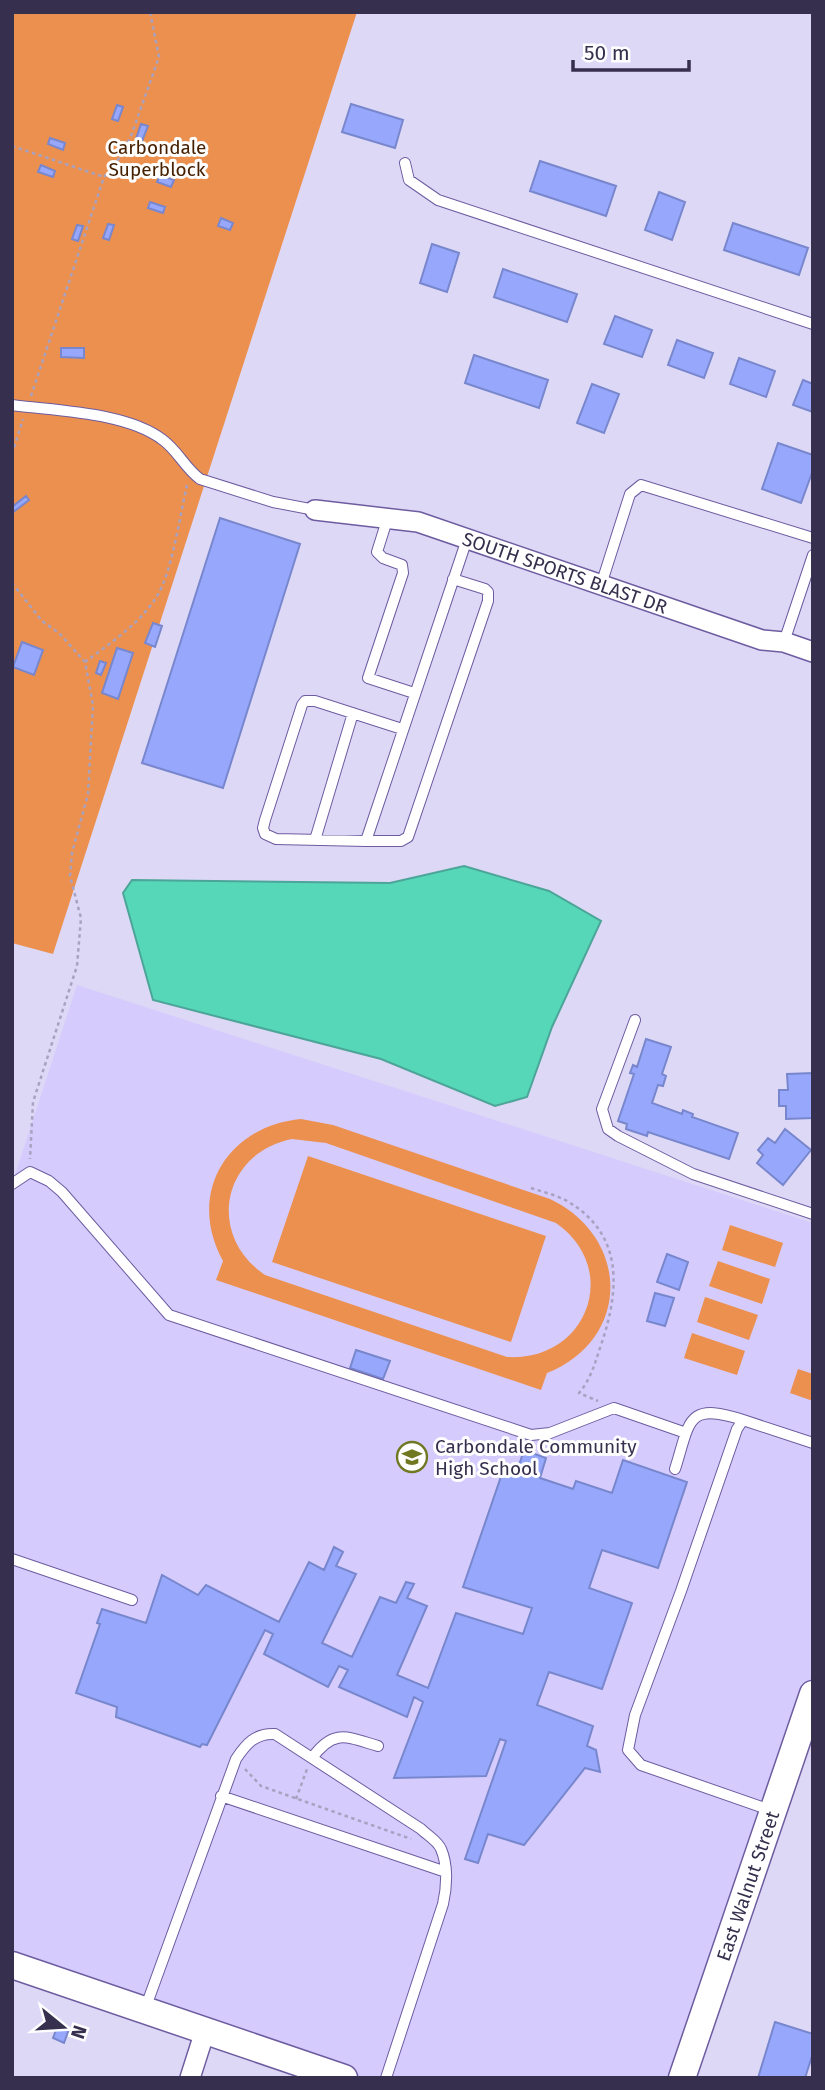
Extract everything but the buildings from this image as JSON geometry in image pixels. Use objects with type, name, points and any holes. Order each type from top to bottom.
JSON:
[{"type":"street","name":"SOUTH SPORTS BLAST DR","points":[[314,510],[418,522],[762,640],[783,642],[813,652]]},
{"type":"street","name":"East Walnut Street","points":[[682,2078],[813,1694]]},
{"type":"street","points":[[12,1965],[344,2078]]},
{"type":"street","points":[[190,2078],[205,2031]]},
{"type":"lane","points":[[405,163],[409,180],[438,200],[813,324]]},
{"type":"lane","points":[[12,405],[84,413],[120,421],[150,432],[177,452],[190,472],[200,479],[273,502],[314,510]]},
{"type":"lane","points":[[601,585],[630,494],[641,485],[813,538]]},
{"type":"lane","points":[[388,517],[377,552],[383,558],[402,565],[403,573],[368,678],[414,693]]},
{"type":"lane","points":[[366,841],[467,539]]},
{"type":"lane","points":[[783,642],[813,555]]},
{"type":"lane","points":[[402,729],[309,700],[302,705],[263,828],[270,838],[401,841],[408,837],[488,596],[485,589],[453,579]]},
{"type":"lane","points":[[316,840],[353,713]]},
{"type":"lane","points":[[635,1020],[602,1109],[608,1129],[693,1174],[813,1214]]},
{"type":"lane","points":[[12,1184],[30,1172],[49,1181],[62,1192],[169,1315],[531,1435],[550,1433],[614,1408],[686,1433]]},
{"type":"lane","points":[[675,1469],[686,1433],[695,1417],[707,1411],[719,1412],[813,1443]]},
{"type":"lane","points":[[743,1420],[737,1429],[635,1715],[628,1750],[641,1765],[774,1811]]},
{"type":"lane","points":[[12,1559],[132,1600]]},
{"type":"lane","points":[[145,2010],[236,1759],[248,1744],[260,1735],[278,1735],[310,1762],[421,1829],[441,1847],[446,1872],[446,1892],[386,2078]]},
{"type":"lane","points":[[310,1762],[326,1741],[344,1736],[378,1746]]},
{"type":"lane","points":[[221,1796],[446,1872]]},
{"type":"path","points":[[12,454],[104,177],[117,162],[131,136],[159,57],[150,12]]},
{"type":"path","points":[[12,146],[104,177]]},
{"type":"path","points":[[85,662],[140,617],[157,597],[165,578],[190,472]]},
{"type":"path","points":[[12,583],[42,621],[59,633],[85,662],[93,705],[88,794],[72,853],[70,876],[81,919],[77,966],[33,1102],[30,1172]]},
{"type":"path","points":[[531,1188],[565,1200],[581,1211],[594,1223],[605,1240],[612,1262],[615,1284],[612,1311],[589,1382],[579,1393]]},
{"type":"path","points":[[296,1798],[310,1762]]},
{"type":"path","points":[[244,1768],[261,1786],[412,1839]]},
{"type":"shaded area","points":[[464,866],[549,891],[601,921],[552,1027],[527,1097],[495,1106],[381,1059],[153,1000],[123,893],[132,880],[390,883]]},
{"type":"shaded area","name":"Carbondale Community High School","points":[[77,985],[813,1223],[813,1690],[682,2078],[360,2078],[12,1953],[12,1184]]},
{"type":"green space","name":"Carbondale Superblock","points":[[12,12],[357,12],[53,954],[12,943]]},
{"type":"green space","points":[[301,1119],[333,1125],[550,1199],[576,1216],[595,1237],[607,1262],[610,1288],[606,1313],[595,1337],[575,1357],[547,1373],[541,1390],[216,1280],[223,1261],[213,1236],[209,1212],[212,1188],[220,1168],[234,1149],[252,1135],[275,1124]],"holes":[[[292,1139],[326,1143],[556,1223],[576,1242],[587,1264],[591,1287],[586,1309],[575,1329],[558,1345],[535,1355],[507,1357],[265,1275],[246,1258],[234,1239],[229,1218],[230,1197],[237,1178],[250,1161],[268,1147]]]},
{"type":"green space","points":[[308,1156],[546,1236],[511,1342],[272,1262]]},
{"type":"green space","points":[[730,1225],[783,1243],[775,1267],[722,1250]]},
{"type":"green space","points":[[718,1261],[770,1279],[762,1304],[709,1286]]},
{"type":"green space","points":[[705,1297],[758,1315],[749,1340],[697,1322]]},
{"type":"green space","points":[[692,1333],[745,1351],[737,1375],[684,1358]]},
{"type":"green space","points":[[798,1369],[813,1374],[813,1401],[790,1393]]},
{"type":"place","name":"Carbondale Community High School","points":[[412,1457]]}]
